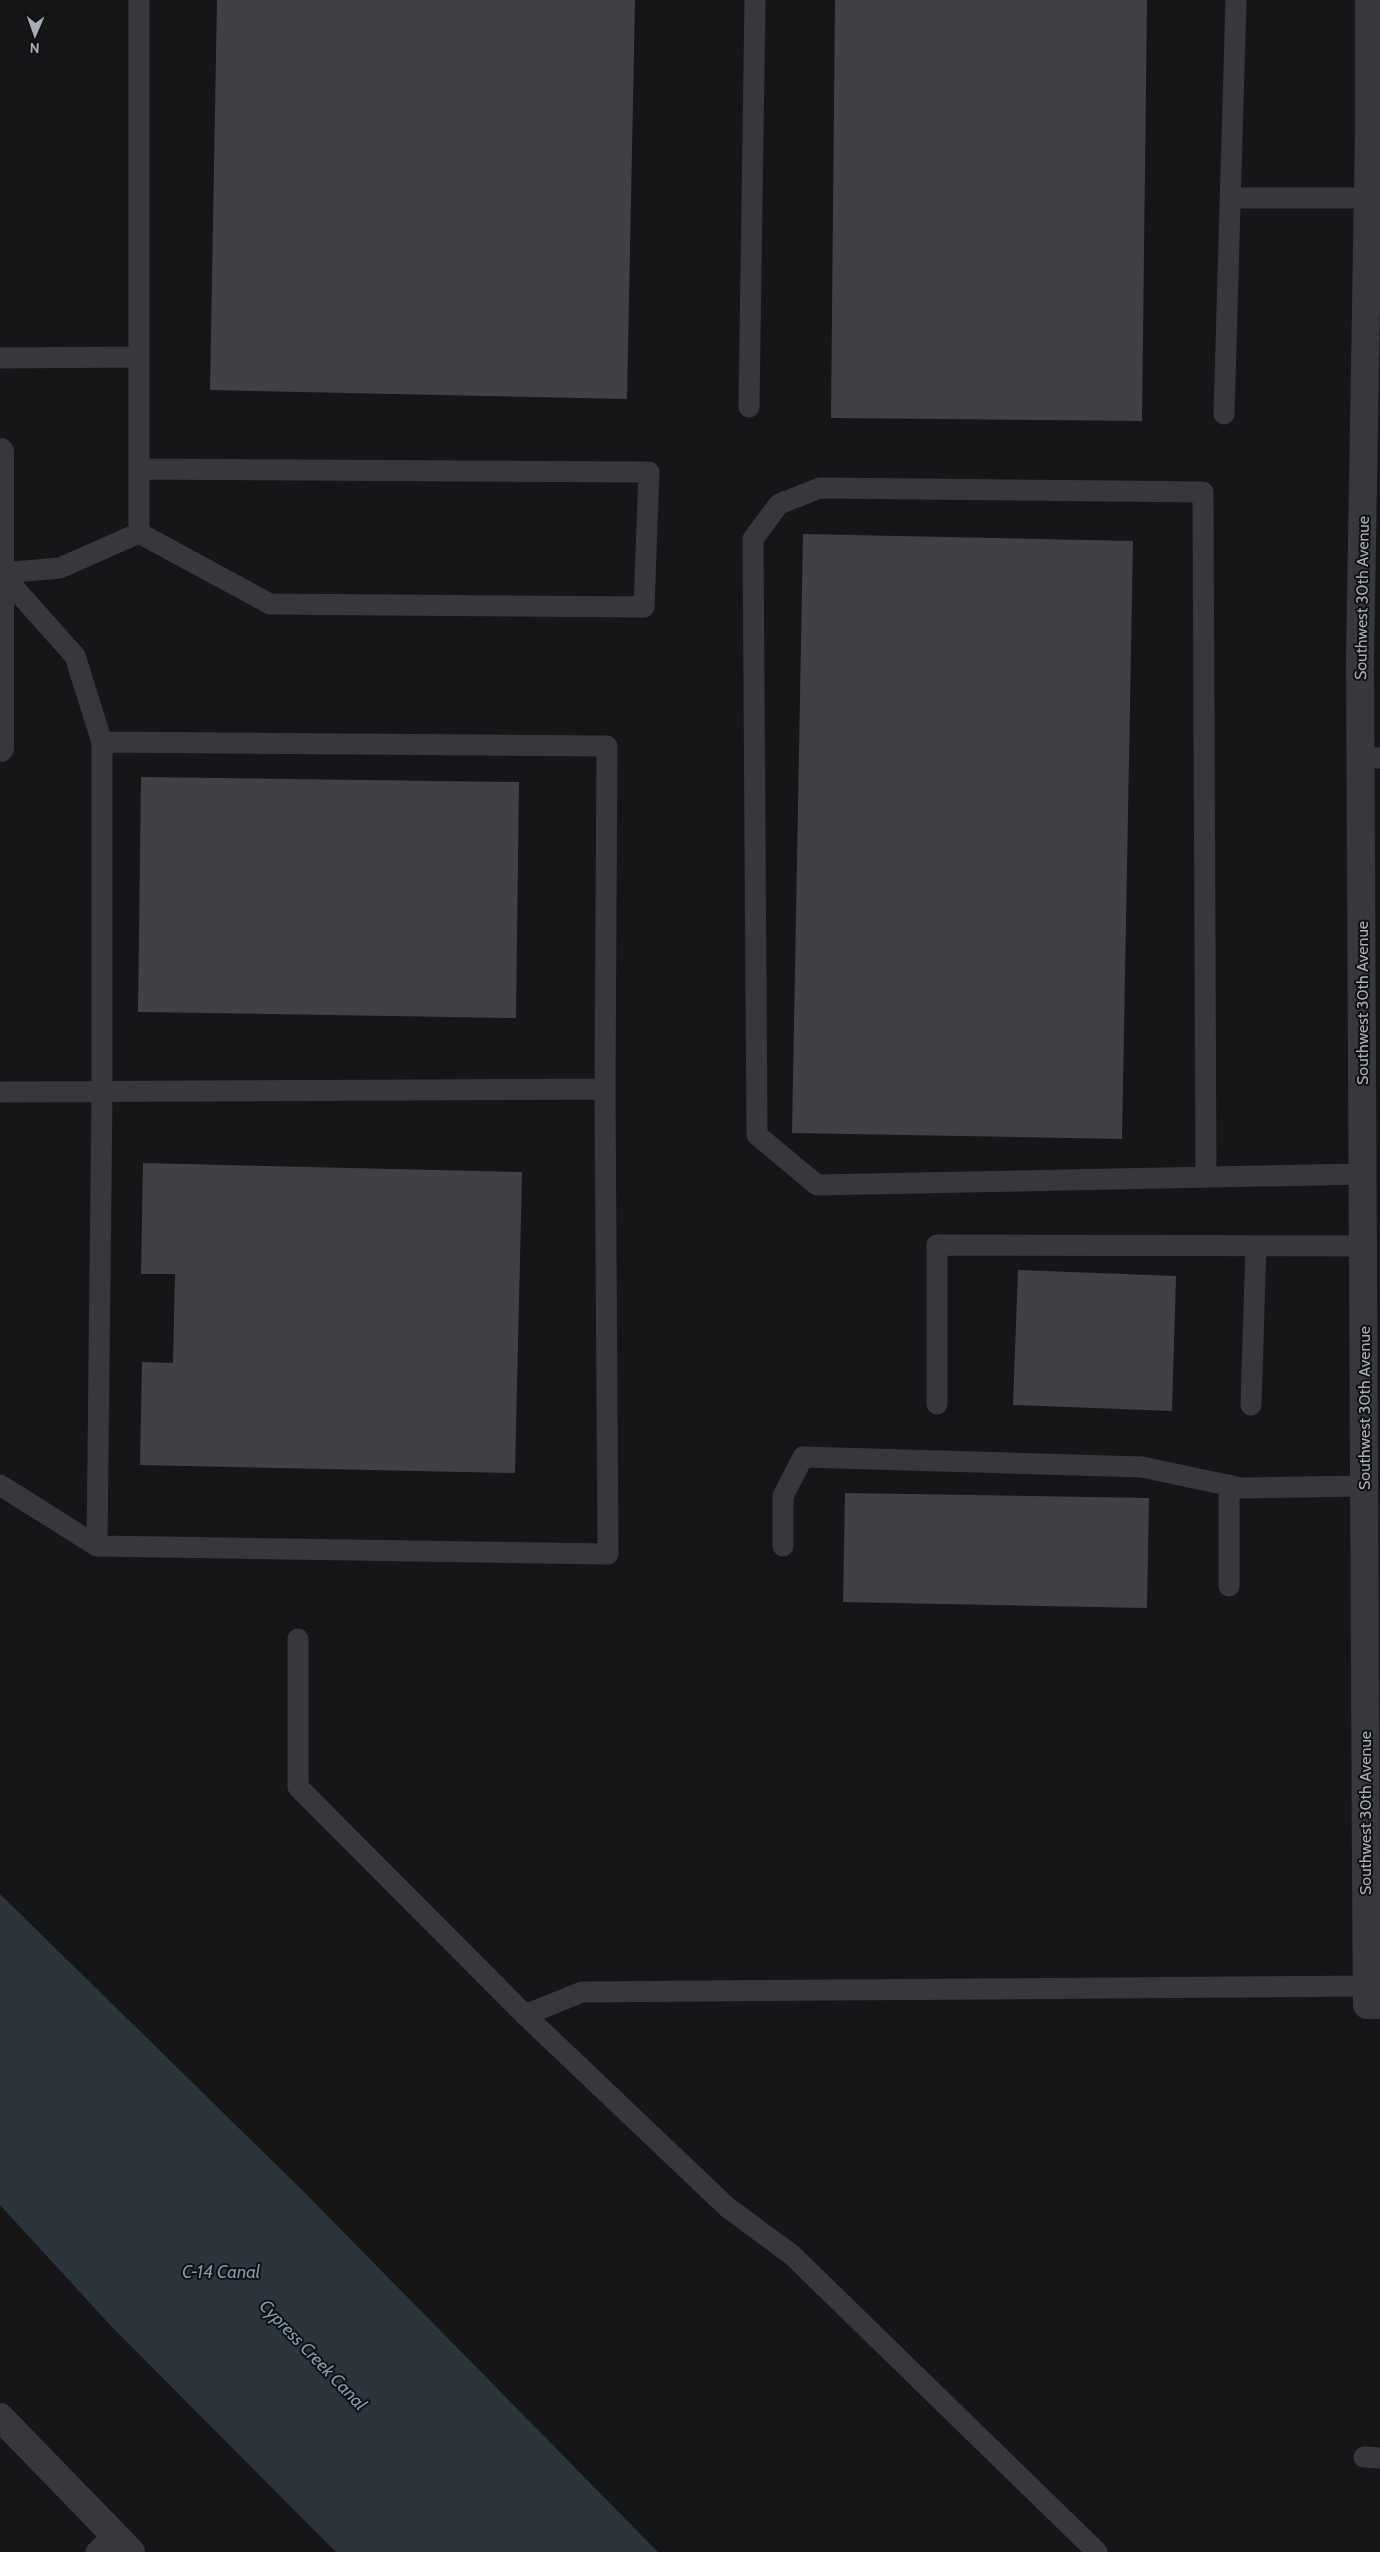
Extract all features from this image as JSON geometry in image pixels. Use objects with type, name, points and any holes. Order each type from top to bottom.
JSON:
[{"type":"street","name":"Southwest 30th Avenue","points":[[1369,0],[1375,50],[1368,198],[1373,332],[1372,410],[1360,659],[1371,757],[1371,944],[1363,1174],[1363,1246],[1372,1406],[1364,1486],[1373,1877],[1371,1999]]},
{"type":"street","points":[[0,452],[0,748]]},
{"type":"street","points":[[0,2417],[113,2546]]},
{"type":"lane","points":[[139,0],[139,533]]},
{"type":"lane","points":[[749,407],[755,0]]},
{"type":"lane","points":[[1224,414],[1236,0]]},
{"type":"lane","points":[[1230,198],[1368,198]]},
{"type":"lane","points":[[0,358],[139,357]]},
{"type":"lane","points":[[139,469],[649,472],[644,607],[270,604],[139,533]]},
{"type":"lane","points":[[1206,1177],[1203,492],[820,488],[779,504],[753,539],[757,1135],[817,1185],[1363,1174]]},
{"type":"lane","points":[[1,573],[60,568],[139,533]]},
{"type":"lane","points":[[1,573],[75,656],[102,742],[102,1092],[98,1546]]},
{"type":"lane","points":[[0,1485],[98,1546],[608,1554],[607,746],[102,742]]},
{"type":"lane","points":[[0,1092],[606,1089]]},
{"type":"lane","points":[[937,1404],[937,1245],[1363,1246]]},
{"type":"lane","points":[[1251,1405],[1256,1246]]},
{"type":"lane","points":[[783,1546],[783,1496],[803,1457],[1142,1466],[1241,1488],[1364,1486]]},
{"type":"lane","points":[[1229,1486],[1229,1586]]},
{"type":"lane","points":[[298,1639],[298,1787],[525,2015],[726,2207],[792,2255],[1097,2552]]},
{"type":"lane","points":[[525,2015],[582,1992],[1371,1999]]},
{"type":"water","name":"C-14 Canal","points":[[0,1894],[303,2191],[658,2552],[336,2552],[111,2326],[0,2205]]},
{"type":"building","points":[[217,0],[635,0],[627,399],[210,390]]},
{"type":"building","points":[[835,0],[1147,0],[1142,421],[831,418]]},
{"type":"building","points":[[803,534],[1133,541],[1122,1139],[792,1133]]},
{"type":"building","points":[[141,777],[519,782],[516,1018],[138,1012]]},
{"type":"building","points":[[143,1163],[522,1172],[515,1473],[140,1465],[142,1362],[173,1363],[175,1274],[141,1274]]},
{"type":"building","points":[[1018,1270],[1176,1276],[1172,1411],[1013,1405]]},
{"type":"building","points":[[845,1493],[1149,1498],[1147,1608],[843,1602]]},
{"type":"water label","name":"Cypress Creek Canal","points":[[313,2355]]}]
